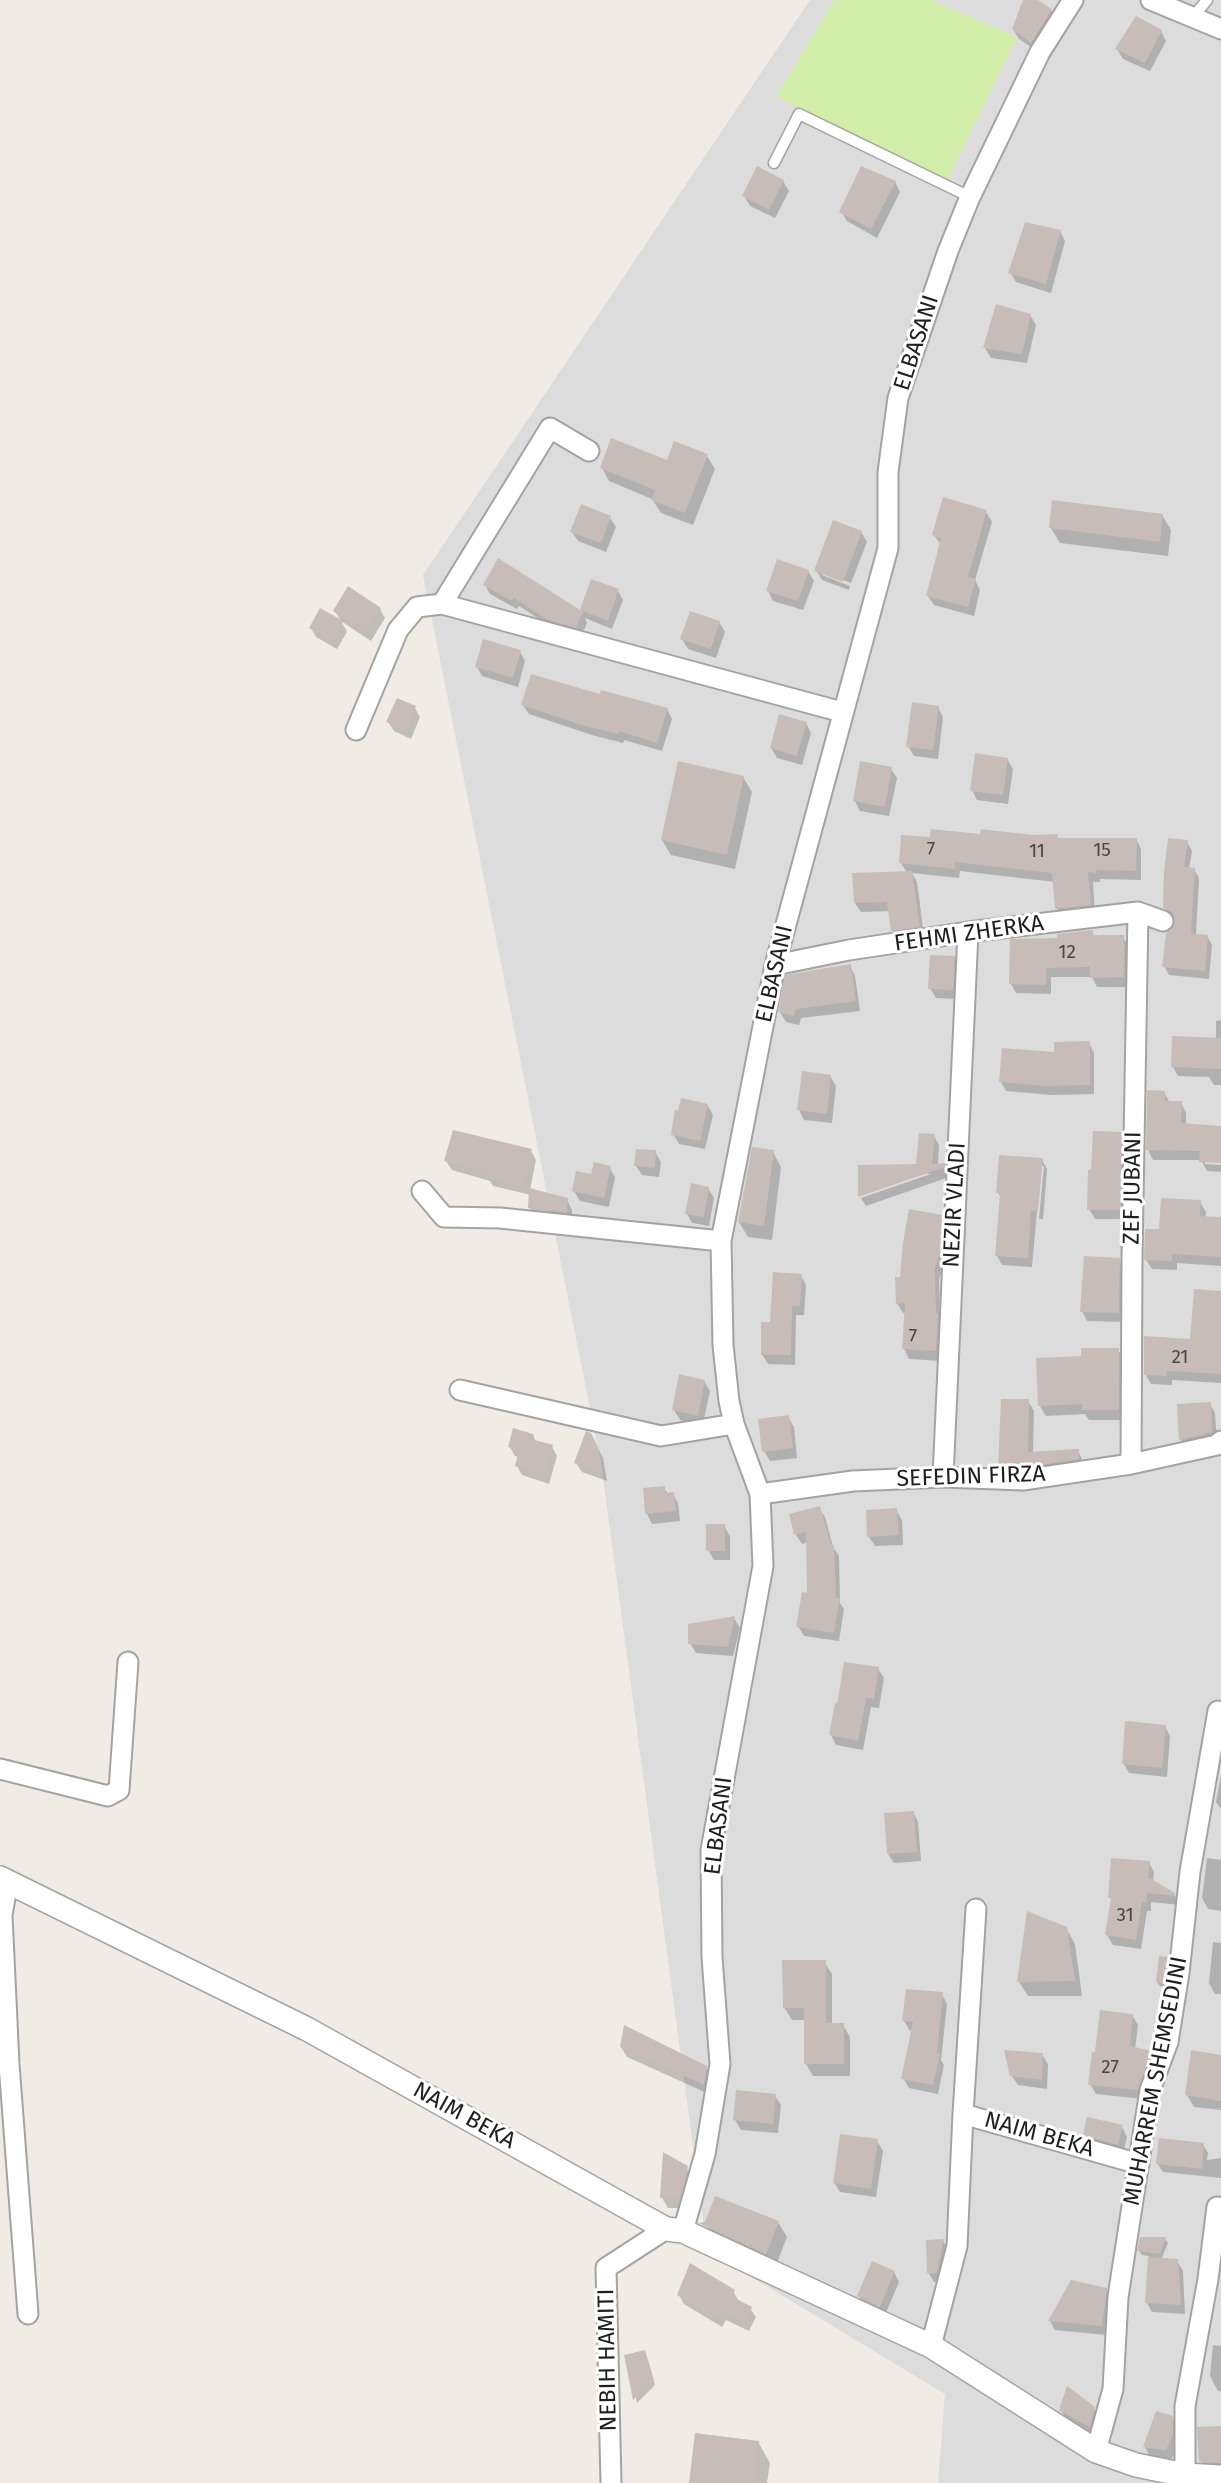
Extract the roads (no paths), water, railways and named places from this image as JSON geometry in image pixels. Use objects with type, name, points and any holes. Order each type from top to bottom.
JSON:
[{"type":"street","name":"ELBASANI","points":[[675,2230],[705,2154],[720,2064],[712,1957],[710,1850],[763,1566],[760,1494],[734,1424],[729,1401],[723,1345],[721,1241],[775,965],[888,548],[888,472],[898,398],[948,251],[970,197],[1040,52],[1073,0]]},
{"type":"street","points":[[1151,0],[1221,29]]},
{"type":"street","points":[[442,604],[550,428],[589,451]]},
{"type":"street","points":[[356,730],[398,630],[417,607],[442,604],[842,712]]},
{"type":"street","name":"FEHMI ZHERKA","points":[[775,965],[849,950],[968,932],[1138,912],[1163,921]]},
{"type":"street","name":"ZEF JUBANI","points":[[1131,1464],[1138,912]]},
{"type":"street","name":"NEZIR VLADI","points":[[943,1477],[968,932]]},
{"type":"street","points":[[422,1191],[443,1217],[500,1218],[721,1241]]},
{"type":"street","points":[[460,1390],[661,1436],[734,1424]]},
{"type":"street","name":"SEFEDIN FIRZA","points":[[760,1494],[853,1481],[943,1477],[1023,1480],[1131,1464],[1217,1445],[1221,1441]]},
{"type":"street","points":[[0,1769],[108,1796],[119,1790],[128,1662]]},
{"type":"street","name":"MUHARREM SHEMSEDINI","points":[[1096,2451],[1113,2389],[1118,2297],[1150,2090],[1168,2042],[1190,1872],[1218,1711]]},
{"type":"street","points":[[4,1880],[2,1915],[9,2064],[27,2314]]},
{"type":"street","name":"NAIM BEKA","points":[[4,1880],[307,2029],[675,2230],[931,2346],[1096,2451],[1136,2465],[1192,2479],[1221,2477]]},
{"type":"street","points":[[963,2114],[976,1909]]},
{"type":"street","name":"NAIM BEKA","points":[[931,2346],[957,2246],[963,2114],[1139,2164]]},
{"type":"street","points":[[1192,2479],[1185,2406],[1208,2278],[1217,2207]]},
{"type":"street","name":"NEBIH HAMITI","points":[[611,2483],[606,2268],[675,2230]]},
{"type":"lane","points":[[1193,17],[1207,0]]},
{"type":"lane","points":[[774,163],[799,114],[970,197]]}]
